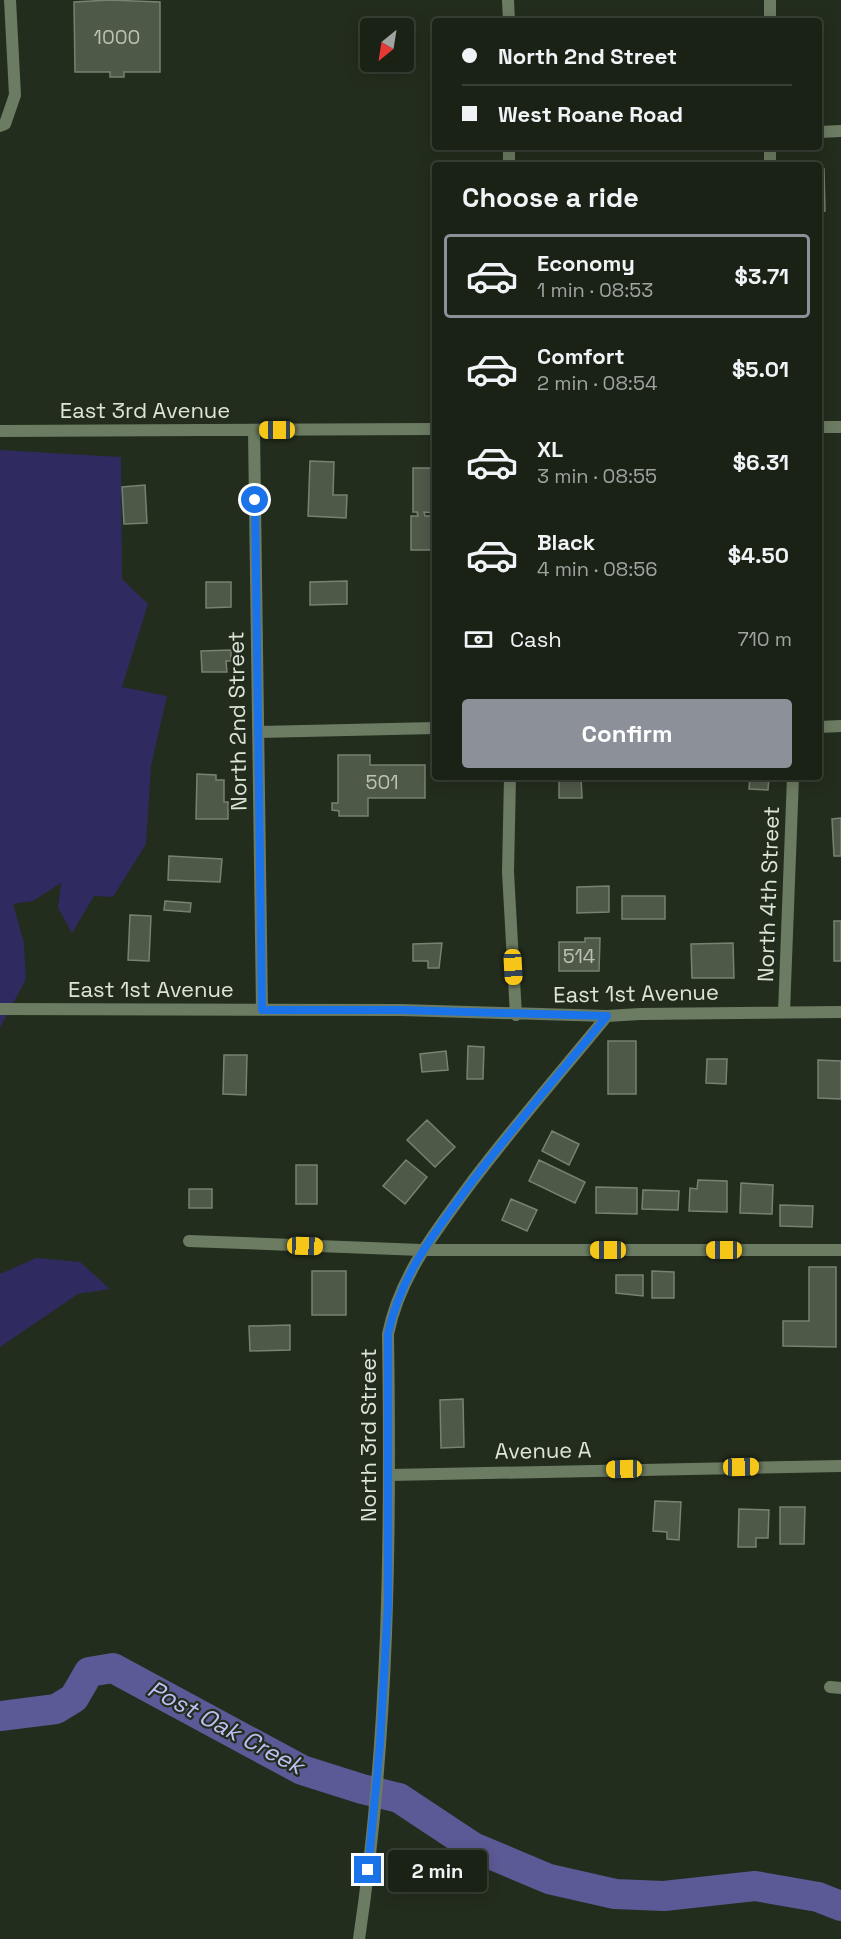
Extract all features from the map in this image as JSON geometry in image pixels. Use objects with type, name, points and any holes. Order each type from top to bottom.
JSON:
[{"type":"street","points":[[3,125],[15,94],[10,0]]},
{"type":"street","points":[[508,0],[508,18]]},
{"type":"street","points":[[770,0],[770,18]]},
{"type":"street","points":[[822,132],[841,131]]},
{"type":"street","points":[[822,427],[841,427]]},
{"type":"street","name":"East 3rd Avenue","points":[[0,431],[432,429]]},
{"type":"street","name":"North 2nd Street","points":[[254,431],[262,1010]]},
{"type":"street","points":[[822,727],[841,726]]},
{"type":"street","points":[[259,732],[432,728]]},
{"type":"street","points":[[510,780],[508,872],[516,1015]]},
{"type":"street","name":"North 4th Street","points":[[784,1012],[794,780]]},
{"type":"street","name":"East 1st Avenue","points":[[0,1009],[401,1010],[607,1016],[841,1012]]},
{"type":"street","name":"North 3rd Street","points":[[359,1939],[380,1744],[388,1605],[390,1475],[388,1334],[394,1307],[421,1250],[493,1153],[607,1016]]},
{"type":"street","points":[[189,1241],[421,1250],[841,1250]]},
{"type":"street","name":"Avenue A","points":[[390,1475],[841,1466]]},
{"type":"shaded area","points":[[0,450],[121,457],[122,579],[148,604],[122,687],[167,696],[151,766],[146,844],[113,897],[94,896],[72,933],[58,908],[61,883],[33,901],[13,904],[24,943],[26,979],[0,1028]]},
{"type":"shaded area","points":[[36,1258],[80,1262],[110,1289],[78,1294],[0,1347],[0,1274]]},
{"type":"building","points":[[109,0],[160,2],[160,72],[124,72],[124,77],[110,77],[110,72],[75,72],[74,2]]},
{"type":"building","points":[[822,169],[824,169],[825,211],[822,211]]},
{"type":"building","points":[[310,461],[334,462],[333,495],[347,495],[346,518],[308,516]]},
{"type":"building","points":[[413,468],[432,468],[432,513],[424,512],[425,516],[432,516],[432,550],[411,550],[411,516],[418,516],[417,512],[413,512]]},
{"type":"building","points":[[145,485],[147,523],[124,524],[122,487]]},
{"type":"building","points":[[347,581],[347,604],[310,605],[310,582]]},
{"type":"building","points":[[206,582],[231,582],[231,607],[206,608]]},
{"type":"building","points":[[231,650],[231,661],[226,661],[227,672],[202,672],[201,651]]},
{"type":"building","points":[[338,755],[370,755],[370,765],[425,765],[425,798],[368,798],[368,816],[339,816],[339,811],[332,810],[332,803],[338,803]]},
{"type":"building","points":[[197,774],[216,775],[216,780],[224,780],[224,802],[228,802],[228,819],[196,819]]},
{"type":"building","points":[[559,780],[581,780],[582,798],[559,798]]},
{"type":"building","points":[[750,780],[769,780],[768,790],[749,789]]},
{"type":"building","points":[[841,818],[841,856],[834,856],[832,819]]},
{"type":"building","points":[[169,856],[222,859],[220,882],[168,880]]},
{"type":"building","points":[[609,886],[609,912],[577,913],[577,887]]},
{"type":"building","points":[[622,896],[665,896],[665,919],[622,919]]},
{"type":"building","points":[[165,901],[191,903],[190,912],[164,910]]},
{"type":"building","points":[[130,915],[151,916],[149,961],[128,960]]},
{"type":"building","points":[[834,921],[841,921],[841,961],[834,961]]},
{"type":"building","points":[[585,938],[600,938],[599,971],[559,971],[559,942],[585,942]]},
{"type":"building","points":[[442,943],[439,968],[428,968],[428,961],[413,961],[413,944]]},
{"type":"building","points":[[733,943],[734,978],[692,978],[691,944]]},
{"type":"building","points":[[608,1041],[636,1041],[636,1094],[608,1094]]},
{"type":"building","points":[[468,1046],[484,1047],[483,1079],[467,1079]]},
{"type":"building","points":[[446,1051],[448,1070],[422,1072],[420,1054]]},
{"type":"building","points":[[224,1055],[247,1055],[246,1095],[223,1094]]},
{"type":"building","points":[[707,1059],[727,1059],[726,1084],[706,1083]]},
{"type":"building","points":[[818,1060],[841,1061],[841,1099],[818,1098]]},
{"type":"building","points":[[427,1120],[455,1147],[435,1167],[407,1140]]},
{"type":"building","points":[[552,1131],[579,1144],[569,1165],[542,1151]]},
{"type":"building","points":[[406,1160],[427,1177],[405,1204],[383,1186]]},
{"type":"building","points":[[539,1160],[585,1182],[575,1203],[529,1181]]},
{"type":"building","points":[[296,1165],[317,1165],[317,1204],[296,1204]]},
{"type":"building","points":[[698,1180],[727,1181],[727,1212],[689,1211],[690,1188],[697,1189]]},
{"type":"building","points":[[741,1183],[773,1185],[772,1214],[740,1213]]},
{"type":"building","points":[[596,1187],[637,1188],[637,1214],[596,1213]]},
{"type":"building","points":[[189,1189],[212,1189],[212,1208],[189,1208]]},
{"type":"building","points":[[643,1190],[679,1191],[678,1210],[642,1209]]},
{"type":"building","points":[[511,1199],[537,1210],[527,1231],[502,1220]]},
{"type":"building","points":[[780,1205],[813,1206],[812,1227],[780,1226]]},
{"type":"building","points":[[809,1267],[836,1267],[836,1347],[783,1346],[783,1321],[809,1321]]},
{"type":"building","points":[[312,1271],[346,1271],[346,1315],[312,1315]]},
{"type":"building","points":[[652,1271],[674,1272],[674,1298],[652,1298]]},
{"type":"building","points":[[616,1275],[643,1275],[643,1296],[616,1293]]},
{"type":"building","points":[[290,1325],[290,1350],[250,1351],[249,1326]]},
{"type":"building","points":[[463,1399],[464,1447],[441,1448],[440,1400]]},
{"type":"building","points":[[655,1501],[681,1502],[679,1540],[667,1539],[667,1532],[653,1531]]},
{"type":"building","points":[[780,1507],[805,1507],[804,1544],[780,1544]]},
{"type":"building","points":[[739,1509],[769,1510],[768,1538],[756,1538],[756,1547],[738,1547]]},
{"type":"waterway","name":"Post Oak Creek","points":[[0,1716],[56,1709],[74,1698],[89,1672],[113,1668],[302,1770],[399,1798],[473,1847],[549,1879],[615,1894],[664,1896],[755,1886],[818,1897],[841,1906]]},
{"type":"route","points":[[255,500],[262,1010],[401,1010],[607,1016],[493,1153],[421,1250],[394,1307],[388,1334],[390,1475],[388,1605],[380,1744],[368,1870]]}]
